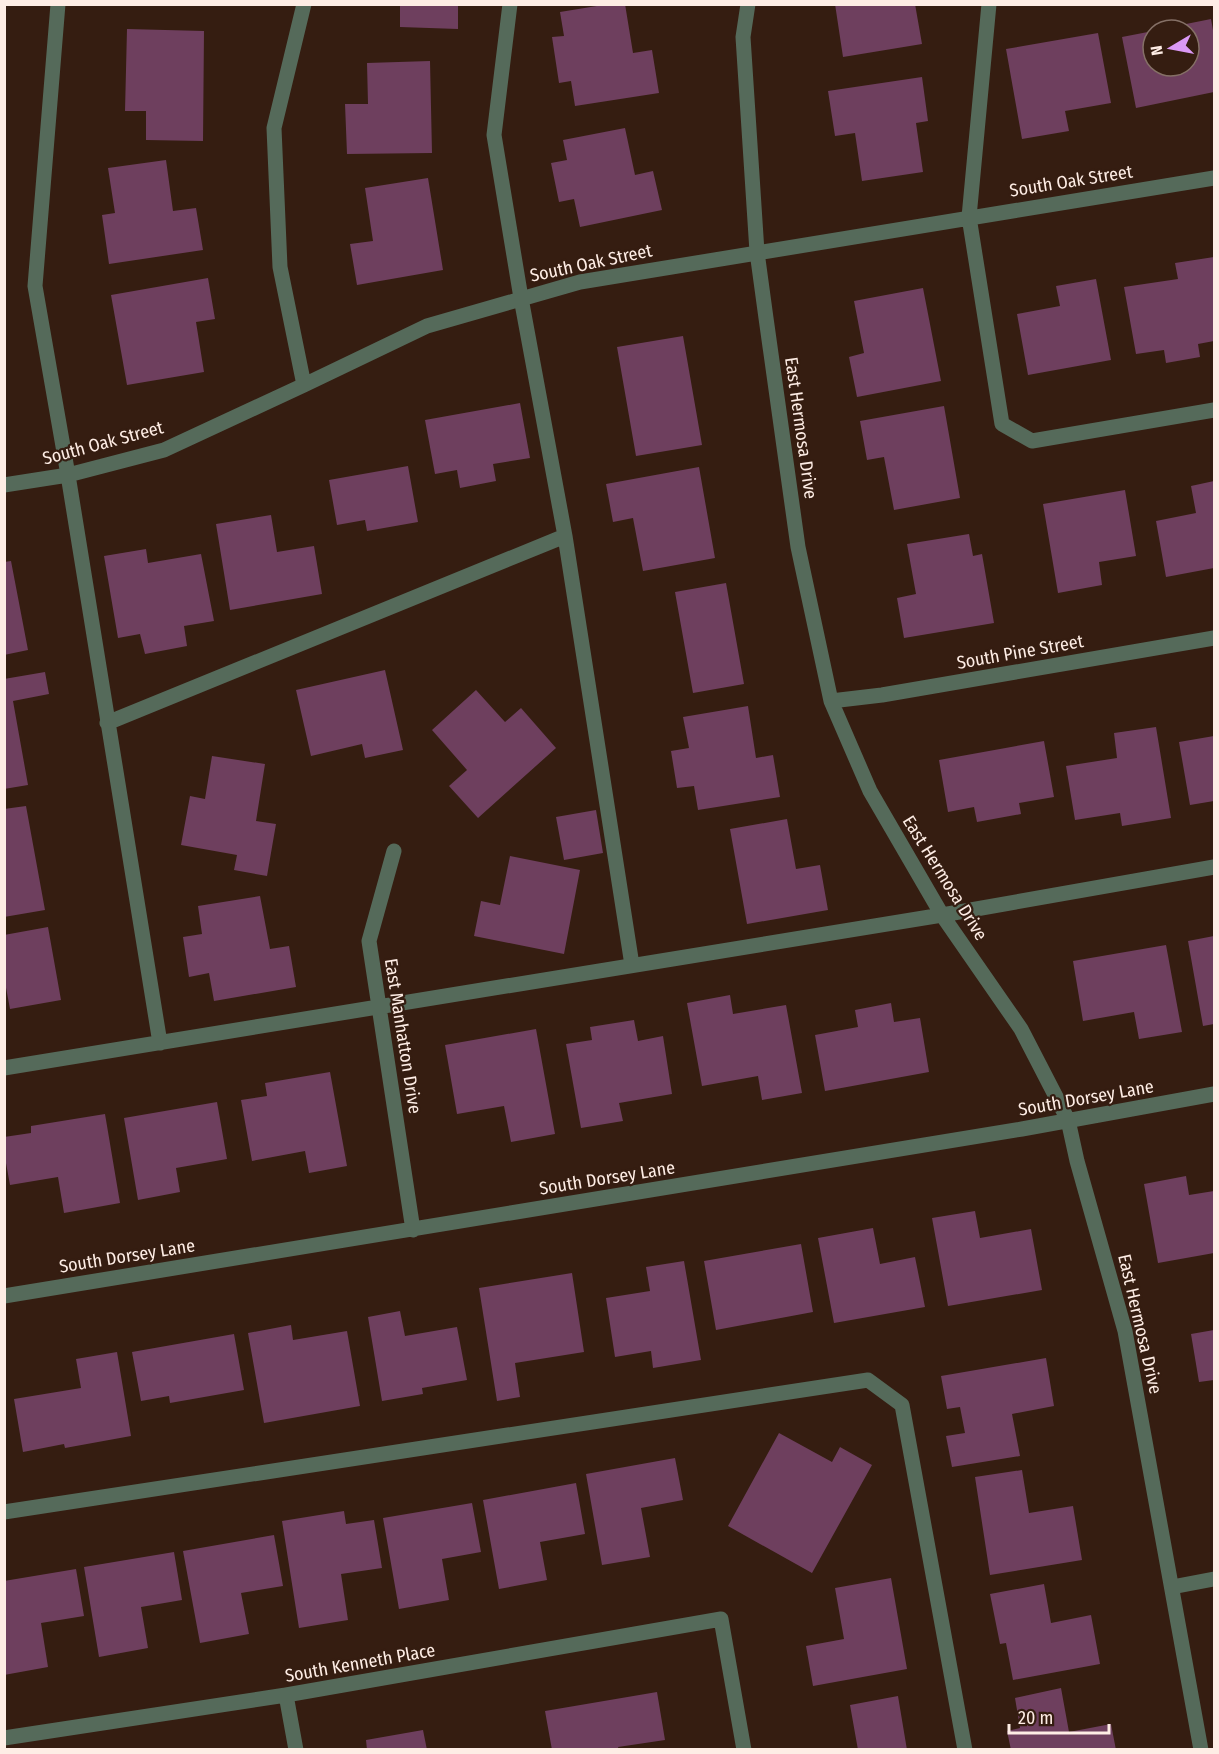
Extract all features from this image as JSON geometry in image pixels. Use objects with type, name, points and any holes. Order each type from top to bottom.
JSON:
[{"type":"street","points":[[58,4],[35,286],[160,1043]]},
{"type":"street","points":[[304,4],[274,128],[280,267],[304,386]]},
{"type":"street","points":[[510,4],[494,135],[564,536],[632,965]]},
{"type":"street","name":"East Hermosa Drive","points":[[748,4],[743,37],[758,252],[798,547],[831,701],[870,791],[942,915],[1021,1029],[1068,1120],[1077,1161],[1125,1331],[1201,1749]]},
{"type":"street","points":[[989,4],[969,217],[1002,424],[1032,441],[1215,411]]},
{"type":"street","name":"South Oak Street","points":[[4,485],[68,475],[164,450],[304,386],[427,326],[580,282],[1215,178]]},
{"type":"street","points":[[107,723],[564,536]]},
{"type":"street","name":"South Pine Street","points":[[831,701],[882,695],[1215,638]]},
{"type":"street","name":"East Manhatton Drive","points":[[394,851],[369,941],[413,1230]]},
{"type":"street","points":[[4,1068],[942,915],[1215,867]]},
{"type":"street","name":"South Dorsey Lane","points":[[4,1296],[413,1230],[1215,1094]]},
{"type":"street","points":[[4,1512],[868,1380],[902,1405],[965,1749]]},
{"type":"street","points":[[1172,1587],[1215,1579]]},
{"type":"street","name":"South Kenneth Place","points":[[4,1738],[286,1695],[721,1619],[744,1749]]},
{"type":"street","points":[[286,1695],[296,1749]]},
{"type":"building","points":[[400,4],[458,4],[458,29],[400,27]]},
{"type":"building","points":[[609,4],[625,4],[633,53],[652,50],[659,93],[575,106],[571,81],[559,83],[552,37],[564,36],[560,12]]},
{"type":"building","points":[[835,4],[915,4],[922,44],[843,57]]},
{"type":"building","points":[[1211,19],[1214,36],[1214,92],[1136,108],[1122,37],[1141,33],[1141,78],[1201,78],[1201,21]]},
{"type":"building","points":[[127,29],[204,31],[203,141],[146,140],[146,111],[125,111]]},
{"type":"building","points":[[1098,33],[1111,103],[1065,111],[1069,131],[1022,139],[1006,49]]},
{"type":"building","points":[[430,61],[432,153],[347,154],[345,104],[368,104],[367,63]]},
{"type":"building","points":[[922,77],[928,121],[916,123],[923,172],[862,181],[855,133],[835,136],[828,91]]},
{"type":"building","points":[[625,128],[635,175],[653,171],[662,210],[580,227],[574,199],[559,202],[551,163],[567,160],[563,140]]},
{"type":"building","points":[[166,160],[173,211],[196,208],[203,250],[109,264],[102,215],[115,213],[108,168]]},
{"type":"building","points":[[428,178],[443,270],[357,285],[350,244],[373,241],[365,188]]},
{"type":"building","points":[[1214,257],[1214,341],[1198,344],[1200,357],[1166,363],[1164,350],[1136,354],[1124,287],[1178,279],[1175,263]]},
{"type":"building","points":[[208,278],[215,319],[196,322],[204,372],[127,385],[111,295]]},
{"type":"building","points":[[1096,279],[1111,360],[1028,375],[1017,314],[1060,306],[1056,286]]},
{"type":"building","points":[[923,288],[941,381],[857,397],[849,357],[864,353],[854,301]]},
{"type":"building","points":[[683,336],[702,445],[636,456],[617,347]]},
{"type":"building","points":[[520,403],[530,458],[493,464],[496,481],[460,488],[457,470],[435,474],[425,420]]},
{"type":"building","points":[[944,406],[960,498],[894,510],[884,457],[867,460],[860,421]]},
{"type":"building","points":[[408,466],[418,522],[367,531],[365,520],[337,525],[329,480]]},
{"type":"building","points":[[699,467],[715,558],[643,571],[633,518],[613,522],[606,484]]},
{"type":"building","points":[[1214,481],[1214,568],[1166,577],[1156,521],[1196,513],[1191,486]]},
{"type":"building","points":[[1125,490],[1136,556],[1099,562],[1102,585],[1058,593],[1043,504]]},
{"type":"building","points":[[271,515],[277,552],[314,546],[322,594],[230,610],[216,524]]},
{"type":"building","points":[[969,534],[973,556],[982,554],[994,623],[904,638],[897,598],[916,594],[907,544]]},
{"type":"building","points":[[146,549],[148,563],[201,554],[214,621],[184,626],[187,646],[145,654],[140,634],[118,638],[104,556]]},
{"type":"building","points":[[11,561],[28,650],[4,655],[4,562]]},
{"type":"building","points":[[726,583],[744,684],[693,693],[675,592]]},
{"type":"building","points":[[385,670],[403,750],[365,758],[362,744],[311,756],[296,690]]},
{"type":"building","points":[[45,672],[49,694],[13,701],[28,785],[4,789],[4,679]]},
{"type":"building","points":[[476,690],[505,722],[521,708],[556,748],[478,818],[449,786],[467,770],[432,730]]},
{"type":"building","points":[[748,706],[756,758],[773,755],[780,797],[698,810],[694,786],[677,788],[671,751],[689,748],[683,717]]},
{"type":"building","points":[[1156,727],[1171,818],[1122,826],[1120,813],[1075,820],[1066,766],[1117,758],[1114,733]]},
{"type":"building","points":[[1214,736],[1214,801],[1190,805],[1179,742]]},
{"type":"building","points":[[1044,741],[1054,797],[1019,803],[1021,814],[977,822],[974,807],[948,812],[939,760]]},
{"type":"building","points":[[212,756],[265,764],[256,821],[276,824],[267,876],[234,870],[237,855],[181,845],[190,796],[205,799]]},
{"type":"building","points":[[26,806],[45,910],[4,917],[4,809]]},
{"type":"building","points":[[596,810],[603,853],[564,860],[556,817]]},
{"type":"building","points":[[787,819],[796,869],[820,865],[828,910],[747,924],[730,829]]},
{"type":"building","points":[[510,856],[580,870],[564,954],[474,936],[481,901],[500,905]]},
{"type":"building","points":[[260,896],[270,949],[289,946],[296,987],[214,1001],[209,973],[189,977],[183,937],[202,934],[198,906]]},
{"type":"building","points":[[48,927],[61,1000],[10,1009],[4,977],[4,935]]},
{"type":"building","points":[[1214,936],[1214,1024],[1203,1026],[1188,941]]},
{"type":"building","points":[[1166,945],[1182,1032],[1139,1039],[1134,1012],[1083,1021],[1073,961]]},
{"type":"building","points":[[730,995],[733,1014],[786,1005],[802,1093],[762,1100],[758,1076],[702,1086],[687,1003]]},
{"type":"building","points":[[891,1003],[894,1022],[920,1018],[929,1072],[825,1091],[815,1035],[858,1027],[855,1010]]},
{"type":"building","points":[[634,1020],[638,1041],[663,1036],[672,1094],[619,1103],[623,1121],[581,1128],[566,1044],[592,1040],[590,1027]]},
{"type":"building","points":[[536,1029],[555,1134],[511,1142],[504,1106],[457,1114],[445,1045]]},
{"type":"building","points":[[330,1072],[347,1166],[309,1173],[305,1151],[252,1161],[241,1100],[267,1096],[265,1083]]},
{"type":"building","points":[[217,1102],[227,1159],[176,1168],[180,1192],[138,1200],[124,1118]]},
{"type":"building","points":[[105,1114],[120,1203],[64,1213],[58,1177],[10,1185],[4,1152],[4,1137],[31,1133],[31,1126]]},
{"type":"building","points":[[1186,1176],[1189,1195],[1214,1191],[1214,1253],[1158,1263],[1144,1184]]},
{"type":"building","points":[[975,1211],[980,1238],[1031,1229],[1042,1290],[948,1306],[932,1218]]},
{"type":"building","points":[[873,1228],[880,1264],[915,1257],[925,1307],[834,1323],[818,1238]]},
{"type":"building","points":[[801,1244],[813,1312],[716,1330],[704,1261]]},
{"type":"building","points":[[684,1261],[701,1360],[653,1368],[651,1351],[615,1357],[606,1298],[650,1291],[646,1267]]},
{"type":"building","points":[[572,1273],[584,1352],[515,1363],[520,1397],[497,1401],[479,1288]]},
{"type":"building","points":[[400,1311],[405,1336],[457,1327],[467,1380],[422,1388],[423,1394],[382,1401],[368,1317]]},
{"type":"building","points":[[291,1325],[293,1340],[347,1331],[360,1406],[264,1423],[248,1333]]},
{"type":"building","points":[[1214,1330],[1214,1380],[1199,1382],[1191,1334]]},
{"type":"building","points":[[234,1334],[244,1390],[170,1403],[169,1396],[141,1401],[132,1352]]},
{"type":"building","points":[[117,1352],[131,1436],[65,1448],[64,1444],[23,1452],[14,1399],[81,1388],[76,1359]]},
{"type":"building","points":[[1046,1358],[1054,1406],[1012,1414],[1020,1456],[952,1467],[946,1436],[965,1433],[960,1407],[947,1409],[941,1376]]},
{"type":"building","points":[[779,1433],[832,1462],[840,1447],[872,1465],[812,1573],[728,1526]]},
{"type":"building","points":[[675,1458],[683,1500],[641,1508],[650,1557],[602,1565],[586,1474]]},
{"type":"building","points":[[1022,1470],[1029,1513],[1073,1506],[1082,1560],[990,1575],[975,1477]]},
{"type":"building","points":[[576,1483],[585,1534],[540,1542],[547,1580],[499,1589],[483,1500]]},
{"type":"building","points":[[472,1503],[481,1552],[442,1559],[449,1600],[399,1609],[383,1518]]},
{"type":"building","points":[[344,1511],[346,1524],[374,1520],[382,1568],[341,1574],[348,1620],[299,1628],[282,1521]]},
{"type":"building","points":[[274,1535],[283,1586],[241,1593],[249,1634],[200,1643],[183,1551]]},
{"type":"building","points":[[174,1552],[182,1600],[141,1607],[148,1648],[99,1657],[84,1567]]},
{"type":"building","points":[[76,1569],[84,1616],[41,1623],[48,1667],[4,1675],[4,1581]]},
{"type":"building","points":[[891,1578],[907,1669],[813,1686],[806,1646],[844,1639],[835,1588]]},
{"type":"building","points":[[1044,1584],[1051,1623],[1091,1615],[1100,1664],[1013,1680],[1006,1643],[1000,1644],[990,1594]]},
{"type":"building","points":[[1061,1688],[1069,1732],[1111,1724],[1116,1750],[1011,1750],[1007,1731],[1020,1728],[1015,1698]]},
{"type":"building","points":[[657,1692],[665,1740],[618,1747],[619,1750],[552,1750],[545,1711]]},
{"type":"building","points":[[898,1696],[907,1750],[858,1750],[850,1705]]},
{"type":"building","points":[[423,1730],[427,1750],[367,1750],[366,1740]]}]
